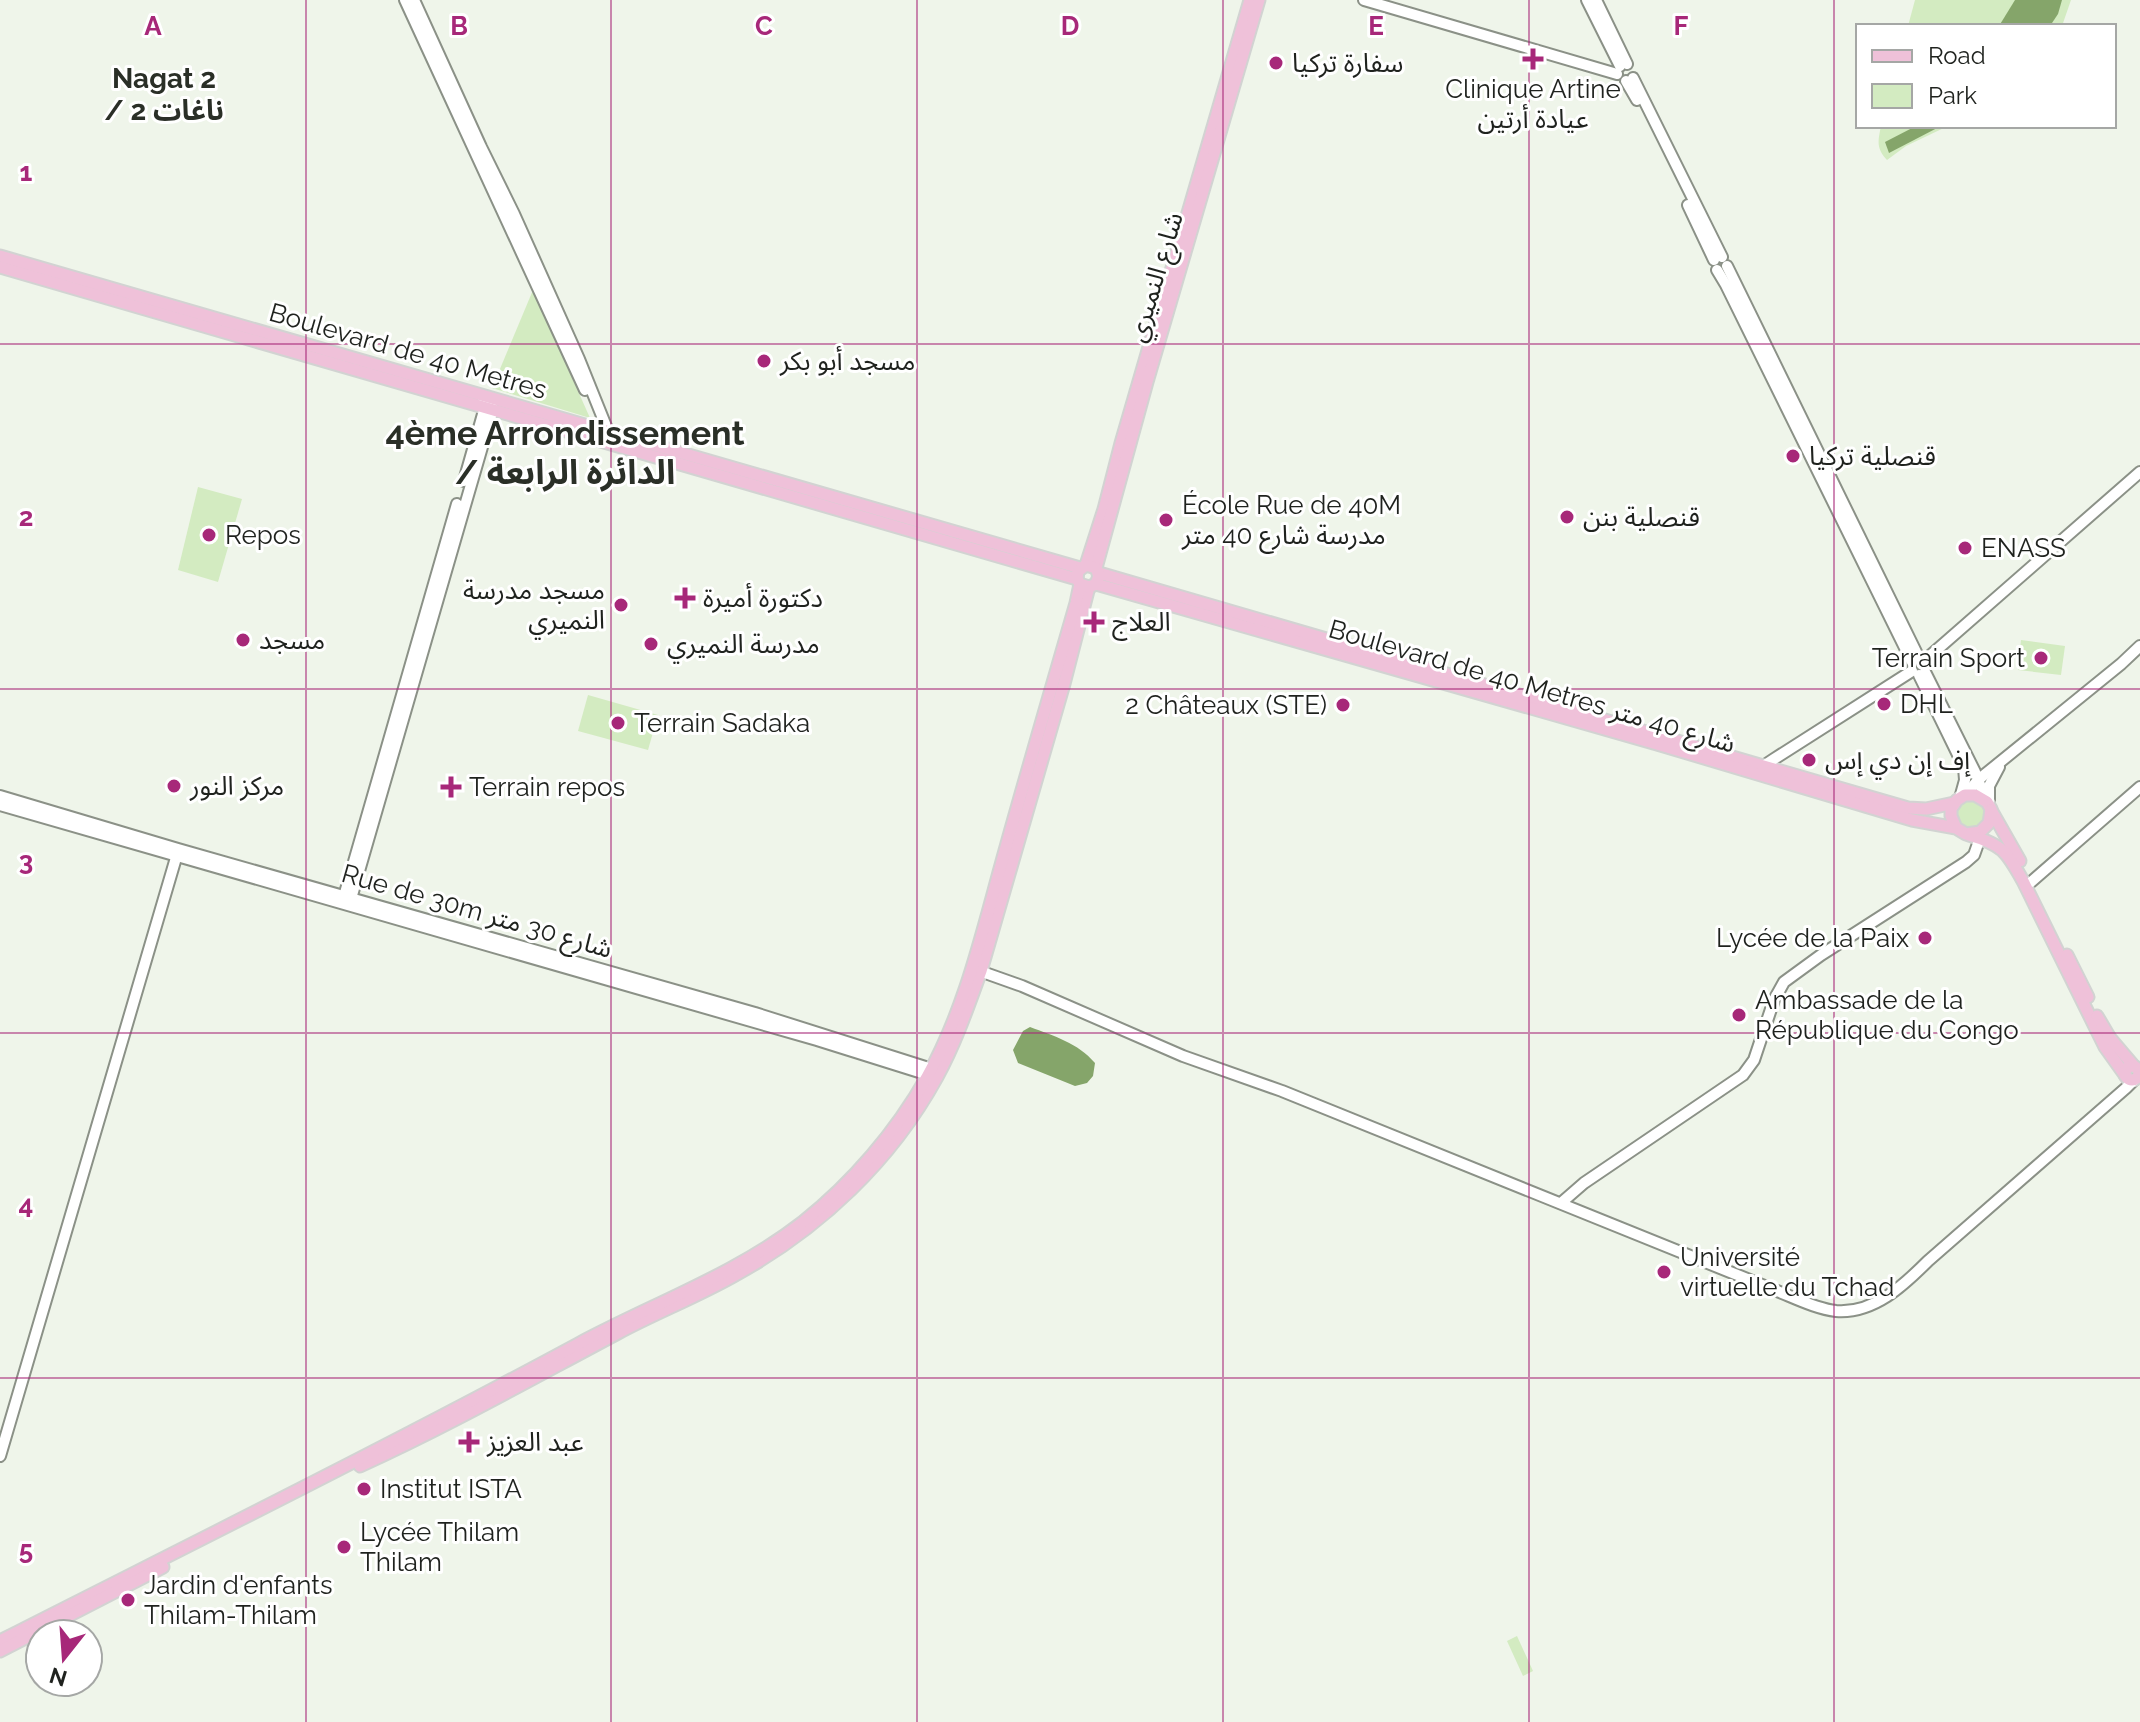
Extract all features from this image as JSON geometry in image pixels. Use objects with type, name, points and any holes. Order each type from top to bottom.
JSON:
[{"type":"main road","name":"شارع النميري","points":[[1088,576],[1125,430],[1250,0]]},
{"type":"main road","name":"شارع النميري","points":[[1088,576],[1259,0]]},
{"type":"main road","name":"Boulevard de 40 Metres","points":[[0,256],[487,402]]},
{"type":"main road","name":"Boulevard de 40 Metres","points":[[0,267],[487,402],[1088,576]]},
{"type":"main road","name":"Boulevard de 40 Metres شارع 40 متر","points":[[1088,576],[1763,770],[1908,808],[1926,809],[1960,799]]},
{"type":"main road","points":[[0,1651],[723,1282],[774,1253],[831,1210],[868,1172],[909,1121],[934,1073],[977,969],[1088,576]]},
{"type":"main road","name":"Boulevard de 40 Metres شارع 40 متر","points":[[1763,770],[1995,844],[2009,856],[2023,881],[2105,1047],[2134,1073]]},
{"type":"main road","points":[[1989,806],[1989,823],[1980,832],[1961,831],[1951,816],[1960,799],[1975,795],[1989,806],[2031,882],[2102,1026],[2134,1073]]},
{"type":"main road","points":[[0,1641],[224,1529],[621,1321],[708,1280],[769,1245],[825,1204],[862,1166],[934,1073]]},
{"type":"street","points":[[405,0],[606,436]]},
{"type":"street","points":[[414,0],[514,214],[606,436]]},
{"type":"street","points":[[1364,0],[1624,72]]},
{"type":"street","points":[[1387,0],[1624,72]]},
{"type":"street","points":[[1587,0],[1917,654],[1919,667],[1964,767],[1965,780],[1960,799]]},
{"type":"street","points":[[1596,0],[1624,72]]},
{"type":"street","points":[[347,901],[487,402]]},
{"type":"street","points":[[1763,770],[1919,667],[2140,472]]},
{"type":"street","points":[[1960,799],[1978,780],[2140,646]]},
{"type":"street","points":[[1919,667],[1989,806]]},
{"type":"street","points":[[1989,806],[1989,786],[2002,763]]},
{"type":"street","points":[[2031,882],[2140,787]]},
{"type":"street","name":"Rue de 30m شارع 30 متر","points":[[0,796],[177,853]]},
{"type":"street","name":"Rue de 30m شارع 30 متر","points":[[0,805],[755,1013],[934,1073]]},
{"type":"street","points":[[1561,1203],[1584,1183],[1743,1075],[1754,1060],[1774,1000],[1784,982],[1966,862],[1974,855],[1980,838]]},
{"type":"street","points":[[0,1456],[177,853]]},
{"type":"street","points":[[977,969],[1183,1056],[1282,1091],[1782,1293],[1823,1308],[1849,1311],[1879,1302],[1908,1281],[2116,1096],[2134,1073]]},
{"type":"green space","points":[[1915,0],[2071,0],[2063,24],[1909,24]]},
{"type":"green space","points":[[1881,128],[1944,128],[1906,146],[1887,160],[1881,152]]},
{"type":"green space","points":[[533,290],[590,418],[492,388]]},
{"type":"green space","name":"Repos","points":[[198,487],[242,499],[218,582],[178,570]]},
{"type":"green space","name":"Terrain Sport","points":[[2021,640],[2065,646],[2061,675],[2018,670]]},
{"type":"green space","name":"Terrain Sadaka","points":[[588,695],[658,715],[648,750],[578,731]]},
{"type":"green space","points":[[1971,799],[1977,800],[1985,808],[1985,820],[1977,828],[1971,829],[1965,828],[1957,820],[1956,814],[1957,808],[1965,800]]},
{"type":"green space","points":[[1517,1636],[1533,1671],[1523,1676],[1507,1641]]},
{"type":"shaded area","points":[[2015,0],[2062,0],[2051,24],[2000,24]]},
{"type":"shaded area","points":[[1912,128],[1937,128],[1889,153],[1885,142]]},
{"type":"shaded area","points":[[1030,1027],[1065,1041],[1088,1056],[1095,1063],[1093,1076],[1087,1083],[1075,1086],[1018,1063],[1013,1050],[1023,1031]]},
{"type":"place","name":"Clinique Artine عيادة أرتين","points":[[1533,59]]},
{"type":"place","name":"سفارة تركيا","points":[[1276,63]]},
{"type":"place","name":"مسجد أبو بكر","points":[[764,361]]},
{"type":"place","name":"قنصلية تركيا","points":[[1793,456]]},
{"type":"place","name":"قنصلية بنن","points":[[1567,517]]},
{"type":"place","name":"École Rue de 40M مدرسة شارع 40 متر","points":[[1166,520]]},
{"type":"place","name":"Repos","points":[[209,535]]},
{"type":"place","name":"ENASS","points":[[1965,548]]},
{"type":"place","name":"دكتورة أميرة","points":[[685,598]]},
{"type":"place","name":"مسجد مدرسة النميري","points":[[621,605]]},
{"type":"place","name":"العلاج","points":[[1094,622]]},
{"type":"place","name":"مسجد","points":[[243,640]]},
{"type":"place","name":"مدرسة النميري","points":[[651,644]]},
{"type":"place","name":"Terrain Sport","points":[[2041,658]]},
{"type":"place","name":"DHL","points":[[1884,704]]},
{"type":"place","name":"2 Châteaux (STE)","points":[[1343,705]]},
{"type":"place","name":"Terrain Sadaka","points":[[618,723]]},
{"type":"place","name":"إف إن دي إس","points":[[1809,760]]},
{"type":"place","name":"مركز النور","points":[[174,786]]},
{"type":"place","name":"Terrain repos","points":[[451,787]]},
{"type":"place","name":"Lycée de la Paix","points":[[1925,938]]},
{"type":"place","name":"Ambassade de la République du Congo","points":[[1739,1015]]},
{"type":"place","name":"Université virtuelle du Tchad","points":[[1664,1272]]},
{"type":"place","name":"عبد العزيز","points":[[469,1442]]},
{"type":"place","name":"Institut ISTA","points":[[364,1489]]},
{"type":"place","name":"Lycée Thilam Thilam","points":[[344,1547]]},
{"type":"place","name":"Jardin d'enfants Thilam-Thilam","points":[[128,1600]]},
{"type":"district","name":"Nagat 2 / ناغات 2","points":[[164,94]]},
{"type":"district","name":"4ème Arrondissement / الدائرة الرابعة","points":[[565,452]]}]
